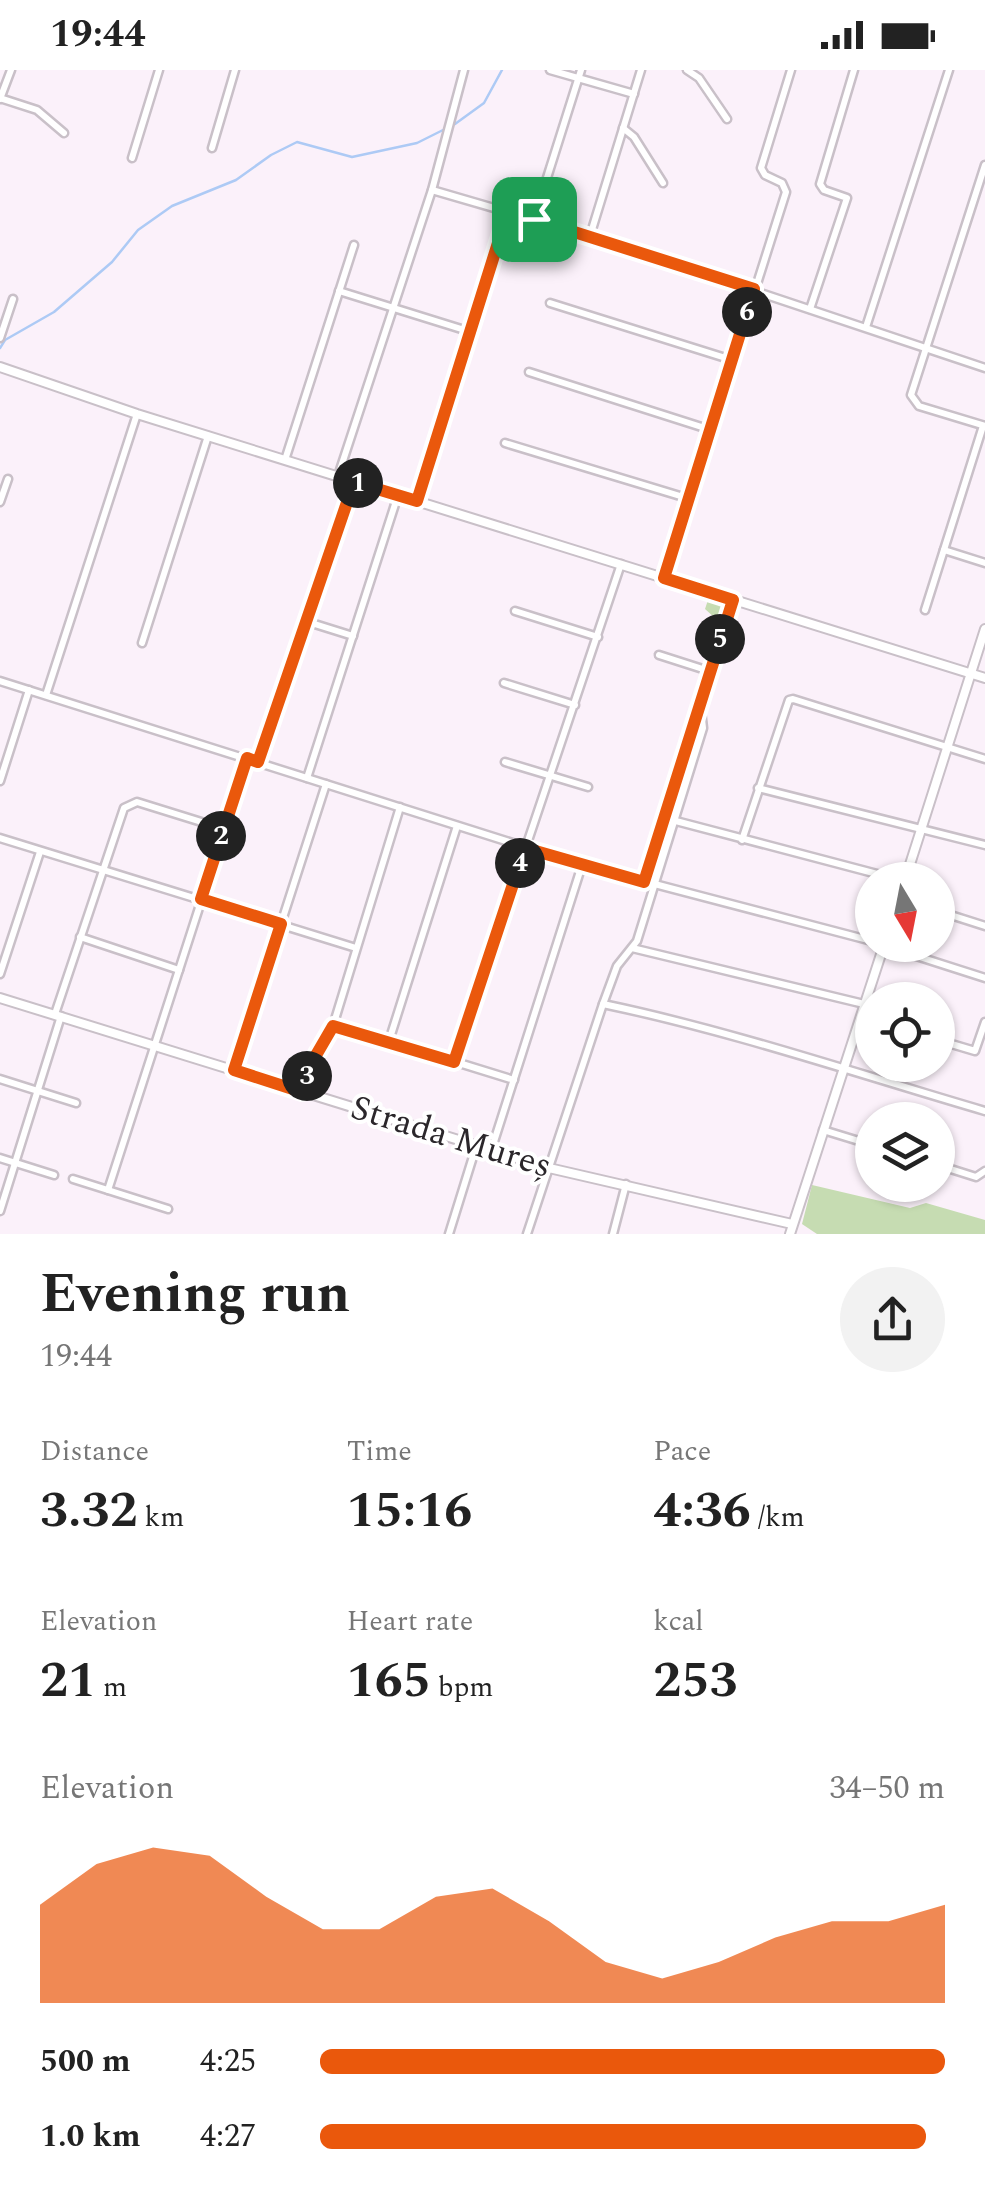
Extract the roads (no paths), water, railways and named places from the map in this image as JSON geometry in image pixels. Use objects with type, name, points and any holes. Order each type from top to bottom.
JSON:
[{"type":"street","points":[[11,70],[0,99],[37,110],[64,133]]},
{"type":"street","points":[[132,158],[159,70]]},
{"type":"street","points":[[212,148],[235,70]]},
{"type":"street","points":[[338,476],[432,190],[464,70]]},
{"type":"street","points":[[550,70],[580,73],[634,94]]},
{"type":"street","points":[[590,236],[642,70]]},
{"type":"street","points":[[687,70],[699,78],[726,119]]},
{"type":"street","points":[[664,578],[786,192],[782,182],[765,175],[762,168],[791,70]]},
{"type":"street","points":[[810,308],[847,198],[824,190],[820,184],[854,70]]},
{"type":"street","points":[[866,328],[948,70]]},
{"type":"street","points":[[534,219],[580,73]]},
{"type":"street","points":[[624,128],[663,183]]},
{"type":"street","points":[[925,610],[984,426],[912,400],[985,165]]},
{"type":"street","points":[[432,190],[590,236],[985,368]]},
{"type":"street","points":[[417,501],[508,211]]},
{"type":"street","points":[[286,460],[354,244]]},
{"type":"street","points":[[339,291],[471,332]]},
{"type":"street","points":[[0,338],[13,299]]},
{"type":"street","points":[[550,302],[732,360]]},
{"type":"street","points":[[0,367],[138,414],[985,678]]},
{"type":"street","points":[[528,372],[711,430]]},
{"type":"street","points":[[46,695],[138,414]]},
{"type":"street","points":[[142,643],[208,436]]},
{"type":"street","points":[[505,443],[690,499]]},
{"type":"street","points":[[0,502],[8,479]]},
{"type":"street","points":[[258,762],[354,482]]},
{"type":"street","points":[[307,778],[398,495]]},
{"type":"street","points":[[944,550],[985,563]]},
{"type":"street","points":[[454,1062],[621,564]]},
{"type":"street","points":[[527,1234],[603,1004],[617,966],[632,948],[653,884],[700,702],[733,600]]},
{"type":"street","points":[[515,611],[598,637]]},
{"type":"street","points":[[304,621],[353,636]]},
{"type":"street","points":[[909,862],[985,629]]},
{"type":"street","points":[[658,656],[709,672]]},
{"type":"street","points":[[0,681],[525,848],[855,937]]},
{"type":"street","points":[[504,682],[575,705]]},
{"type":"street","points":[[0,781],[29,690]]},
{"type":"street","points":[[742,840],[789,700],[985,759]]},
{"type":"street","points":[[108,1190],[247,758]]},
{"type":"street","points":[[505,762],[588,787]]},
{"type":"street","points":[[234,1070],[326,784]]},
{"type":"street","points":[[758,788],[985,846]]},
{"type":"street","points":[[0,1211],[80,937],[124,808],[138,802],[224,829]]},
{"type":"street","points":[[302,1092],[315,1057],[333,1026],[400,808]]},
{"type":"street","points":[[671,815],[742,840],[855,868]]},
{"type":"street","points":[[644,882],[671,815]]},
{"type":"street","points":[[390,1041],[458,826]]},
{"type":"street","points":[[0,838],[356,948]]},
{"type":"street","points":[[0,974],[40,852]]},
{"type":"street","points":[[492,1151],[582,865]]},
{"type":"street","points":[[955,917],[985,926]]},
{"type":"street","points":[[80,937],[179,970]]},
{"type":"street","points":[[632,948],[855,1002]]},
{"type":"street","points":[[936,962],[985,978]]},
{"type":"street","name":"Strada Mureș","points":[[0,998],[476,1147],[791,1229]]},
{"type":"street","points":[[603,1004],[760,1042],[985,1111]]},
{"type":"street","points":[[955,1045],[976,1051],[985,1022]]},
{"type":"street","points":[[333,1026],[514,1080]]},
{"type":"street","points":[[791,1229],[855,1029]]},
{"type":"street","points":[[0,1079],[76,1103]]},
{"type":"street","points":[[822,1130],[855,1140]]},
{"type":"street","points":[[449,1234],[476,1147]]},
{"type":"street","points":[[0,1158],[54,1175]]},
{"type":"street","points":[[955,1170],[976,1177],[985,1171]]},
{"type":"street","points":[[73,1179],[168,1210]]},
{"type":"street","points":[[612,1234],[626,1184]]},
{"type":"waterway","points":[[455,124],[484,103],[502,70]]},
{"type":"waterway","points":[[0,348],[5,340],[54,312],[112,262],[138,230],[172,206],[236,180],[297,142],[352,157],[417,143],[443,130]]}]
